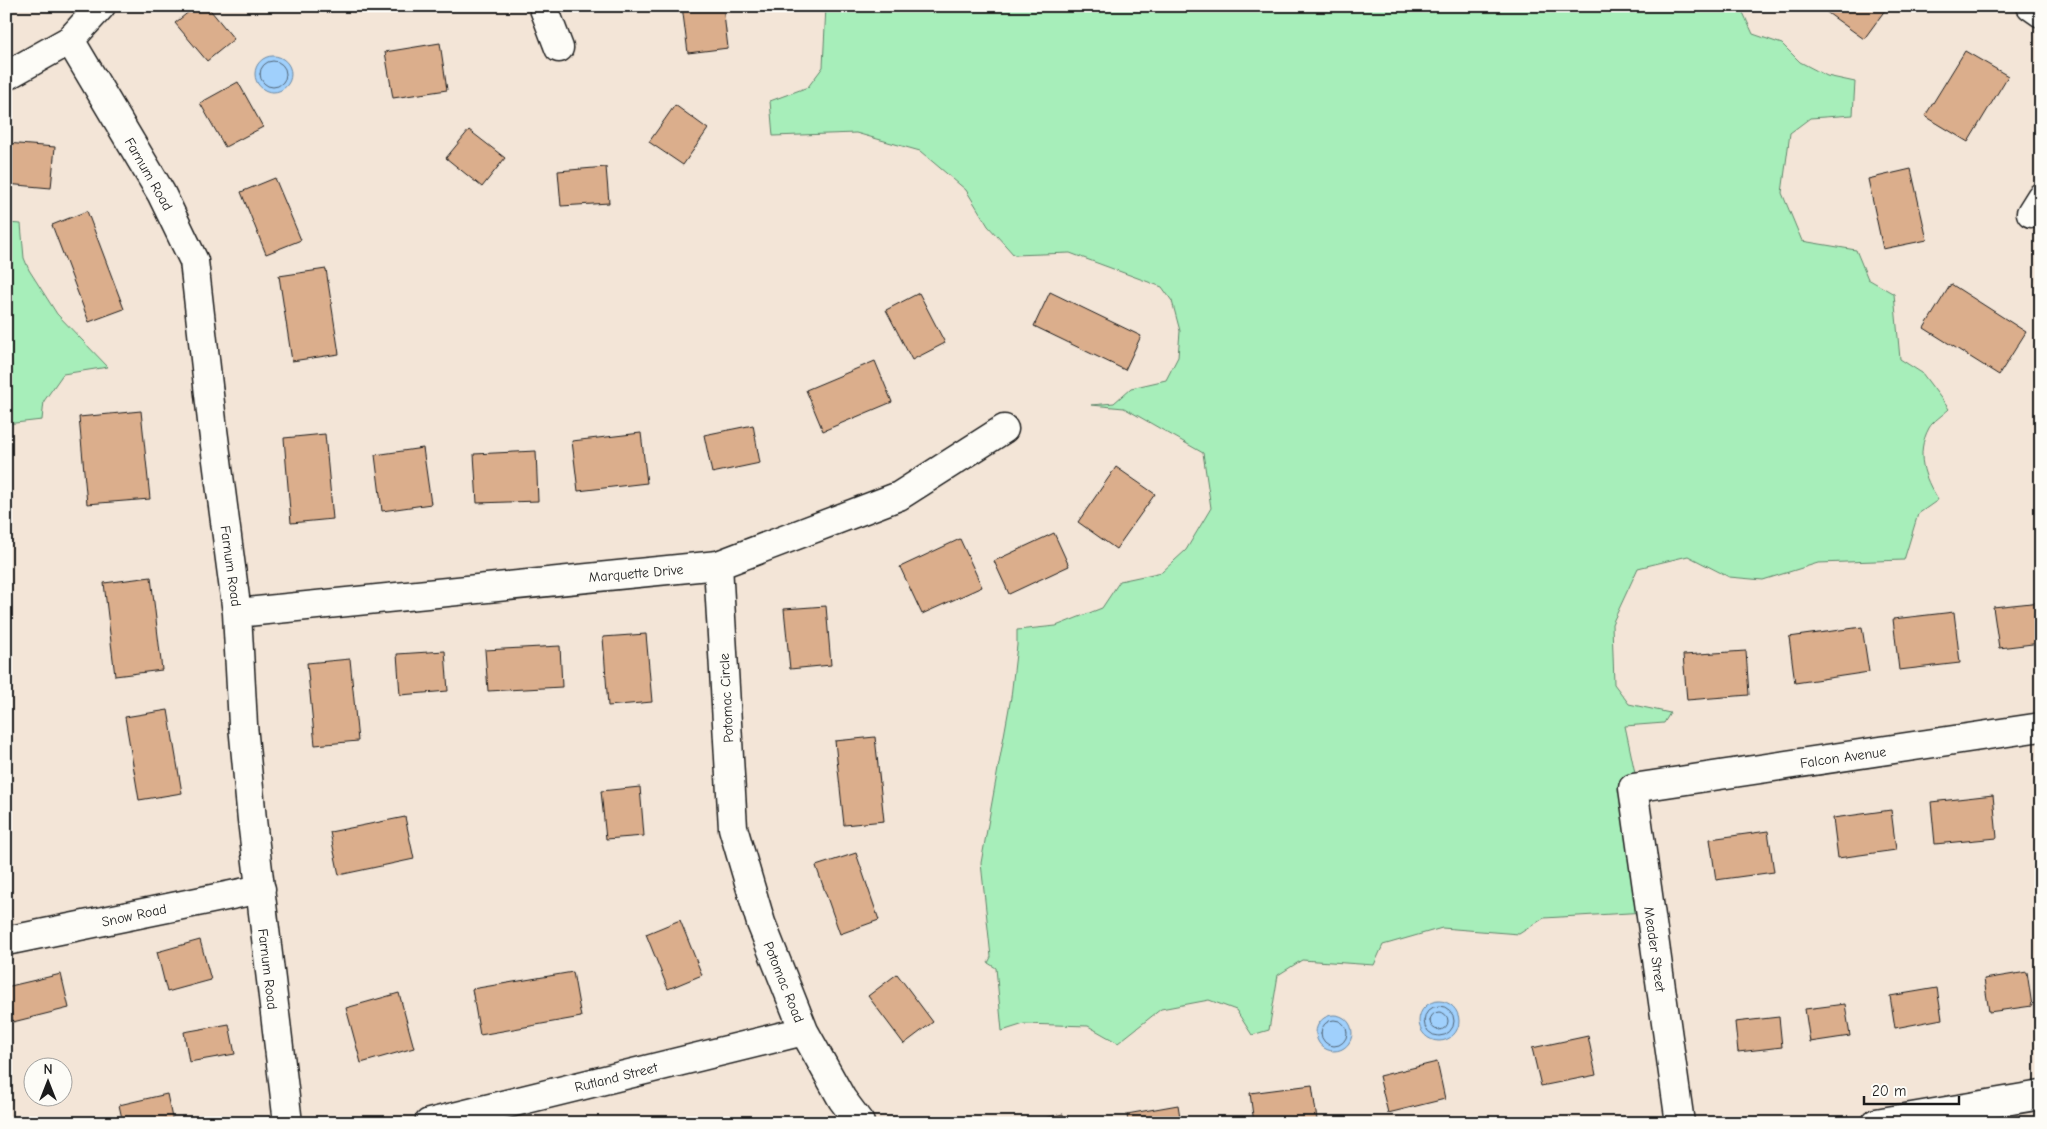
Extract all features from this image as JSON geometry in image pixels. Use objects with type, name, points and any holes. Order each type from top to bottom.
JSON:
[{"type":"street","points":[[6,76],[70,40],[101,6]]},
{"type":"street","points":[[543,6],[559,48]]},
{"type":"street","points":[[2031,6],[2041,13]]},
{"type":"street","name":"Farnum Road","points":[[70,40],[161,193],[194,261],[213,430],[237,613],[243,725],[261,889],[261,911],[288,1123]]},
{"type":"street","name":"Marquette Drive","points":[[237,613],[718,565],[899,496],[1004,429]]},
{"type":"street","name":"Potomac Circle","points":[[718,565],[734,831]]},
{"type":"street","name":"Falcon Avenue","points":[[1645,786],[2041,728]]},
{"type":"street","name":"Meader Street","points":[[1645,786],[1633,788],[1680,1123]]},
{"type":"street","name":"Potomac Road","points":[[734,831],[761,923],[804,1030],[842,1099],[860,1123]]},
{"type":"street","name":"Snow Road","points":[[6,941],[261,889]]},
{"type":"street","name":"Rutland Street","points":[[429,1123],[804,1030]]},
{"type":"street","points":[[1876,1123],[2041,1095]]},
{"type":"green space","points":[[826,6],[1740,6],[1753,34],[1782,44],[1800,62],[1827,76],[1855,82],[1853,115],[1810,118],[1790,133],[1782,193],[1802,241],[1856,250],[1868,279],[1894,294],[1900,359],[1922,373],[1949,409],[1931,425],[1923,447],[1922,456],[1925,474],[1938,500],[1918,514],[1904,560],[1818,563],[1763,580],[1729,577],[1688,556],[1638,568],[1612,624],[1614,684],[1629,704],[1670,713],[1664,723],[1625,726],[1635,773],[1646,912],[1544,918],[1519,934],[1442,928],[1383,945],[1374,965],[1302,960],[1278,975],[1269,1030],[1252,1035],[1236,1010],[1209,1000],[1161,1009],[1118,1043],[1088,1026],[1024,1024],[1002,1031],[996,968],[988,963],[991,957],[981,863],[1011,697],[1017,630],[1056,626],[1102,608],[1120,581],[1162,572],[1186,550],[1211,508],[1203,453],[1124,408],[1091,405],[1114,403],[1131,388],[1166,380],[1178,357],[1180,331],[1172,301],[1162,287],[1070,253],[1014,255],[988,226],[966,190],[920,151],[856,133],[773,136],[770,101],[808,87],[823,67]]},
{"type":"green space","points":[[6,223],[21,224],[24,258],[29,270],[57,314],[108,367],[63,374],[44,401],[42,420],[6,424]]},
{"type":"water","points":[[273,56],[285,62],[291,74],[285,86],[273,92],[261,86],[255,74],[261,62]]},
{"type":"water","points":[[1443,1001],[1450,1004],[1456,1010],[1459,1021],[1458,1029],[1450,1038],[1443,1041],[1435,1041],[1428,1038],[1420,1029],[1419,1017],[1422,1010],[1431,1002]]},
{"type":"water","points":[[1334,1015],[1341,1016],[1347,1020],[1351,1026],[1351,1040],[1347,1046],[1341,1050],[1334,1051],[1327,1050],[1321,1046],[1317,1040],[1316,1033],[1317,1026],[1321,1020],[1327,1016]]},
{"type":"building","points":[[196,6],[207,6],[234,39],[207,61],[175,23]]},
{"type":"building","points":[[682,6],[723,6],[728,48],[688,53]]},
{"type":"building","points":[[1818,6],[1888,6],[1864,39]]},
{"type":"building","points":[[440,43],[447,90],[393,98],[385,52]]},
{"type":"building","points":[[1965,51],[2008,76],[1968,142],[1925,116]]},
{"type":"building","points":[[238,82],[263,127],[225,147],[200,103]]},
{"type":"building","points":[[675,105],[708,129],[683,165],[649,142]]},
{"type":"building","points":[[469,130],[505,158],[482,187],[446,158]]},
{"type":"building","points":[[6,143],[55,147],[51,188],[6,184]]},
{"type":"building","points":[[606,167],[609,203],[561,206],[558,171]]},
{"type":"building","points":[[1911,169],[1927,240],[1883,249],[1868,179]]},
{"type":"building","points":[[275,178],[301,240],[266,254],[241,192]]},
{"type":"building","points":[[87,211],[124,309],[89,322],[52,225]]},
{"type":"building","points":[[326,269],[339,354],[292,361],[279,276]]},
{"type":"building","points":[[1951,284],[2026,332],[1999,375],[1924,328]]},
{"type":"building","points":[[1050,292],[1141,336],[1125,370],[1034,326]]},
{"type":"building","points":[[919,293],[945,343],[912,360],[886,310]]},
{"type":"building","points":[[875,361],[892,402],[823,431],[806,390]]},
{"type":"building","points":[[141,411],[150,499],[87,504],[79,417]]},
{"type":"building","points":[[753,425],[760,463],[712,473],[704,435]]},
{"type":"building","points":[[641,433],[647,483],[578,491],[572,441]]},
{"type":"building","points":[[325,434],[333,519],[291,523],[284,438]]},
{"type":"building","points":[[423,448],[431,504],[382,511],[375,455]]},
{"type":"building","points":[[536,451],[538,501],[477,503],[474,454]]},
{"type":"building","points":[[1116,467],[1155,494],[1116,549],[1078,522]]},
{"type":"building","points":[[1054,533],[1069,566],[1009,594],[994,561]]},
{"type":"building","points":[[960,539],[982,587],[922,614],[900,567]]},
{"type":"building","points":[[151,577],[162,670],[115,676],[104,583]]},
{"type":"building","points":[[2041,602],[2041,643],[1999,648],[1993,607]]},
{"type":"building","points":[[826,606],[831,665],[790,669],[784,609]]},
{"type":"building","points":[[1954,612],[1960,663],[1899,670],[1893,619]]},
{"type":"building","points":[[1862,627],[1869,672],[1795,683],[1789,637]]},
{"type":"building","points":[[646,634],[652,702],[608,706],[603,637]]},
{"type":"building","points":[[560,646],[562,687],[488,691],[485,650]]},
{"type":"building","points":[[445,651],[448,691],[400,695],[397,654]]},
{"type":"building","points":[[1746,651],[1749,695],[1687,700],[1683,655]]},
{"type":"building","points":[[350,659],[358,741],[315,745],[307,663]]},
{"type":"building","points":[[168,710],[182,793],[139,800],[125,717]]},
{"type":"building","points":[[875,737],[884,821],[844,825],[835,741]]},
{"type":"building","points":[[640,787],[644,836],[606,839],[601,791]]},
{"type":"building","points":[[1993,795],[1997,838],[1935,844],[1931,802]]},
{"type":"building","points":[[1891,810],[1896,850],[1838,858],[1833,818]]},
{"type":"building","points":[[405,817],[414,859],[339,875],[330,832]]},
{"type":"building","points":[[1768,831],[1774,872],[1716,880],[1710,839]]},
{"type":"building","points":[[856,853],[879,920],[840,934],[816,866]]},
{"type":"building","points":[[680,920],[702,975],[668,989],[646,934]]},
{"type":"building","points":[[200,940],[211,980],[167,992],[157,952]]},
{"type":"building","points":[[573,972],[581,1017],[480,1035],[472,989]]},
{"type":"building","points":[[2027,972],[2032,1006],[1989,1012],[1984,979]]},
{"type":"building","points":[[61,974],[69,1008],[13,1022],[6,987]]},
{"type":"building","points":[[897,974],[933,1022],[904,1044],[868,996]]},
{"type":"building","points":[[1937,988],[1942,1019],[1895,1028],[1890,996]]},
{"type":"building","points":[[399,993],[414,1048],[361,1063],[346,1008]]},
{"type":"building","points":[[1845,1004],[1850,1036],[1810,1042],[1805,1009]]},
{"type":"building","points":[[1779,1017],[1782,1047],[1738,1052],[1735,1022]]},
{"type":"building","points":[[229,1024],[235,1054],[189,1062],[184,1032]]},
{"type":"building","points":[[1588,1036],[1596,1075],[1541,1086],[1532,1048]]},
{"type":"building","points":[[1437,1062],[1445,1099],[1388,1113],[1379,1076]]},
{"type":"building","points":[[1312,1085],[1317,1120],[1295,1123],[1254,1123],[1250,1093]]},
{"type":"building","points":[[167,1094],[173,1123],[123,1123],[119,1105]]},
{"type":"building","points":[[1178,1105],[1181,1123],[1128,1123],[1127,1114]]},
{"type":"building","points":[[1063,1114],[1064,1123],[1022,1123]]}]
